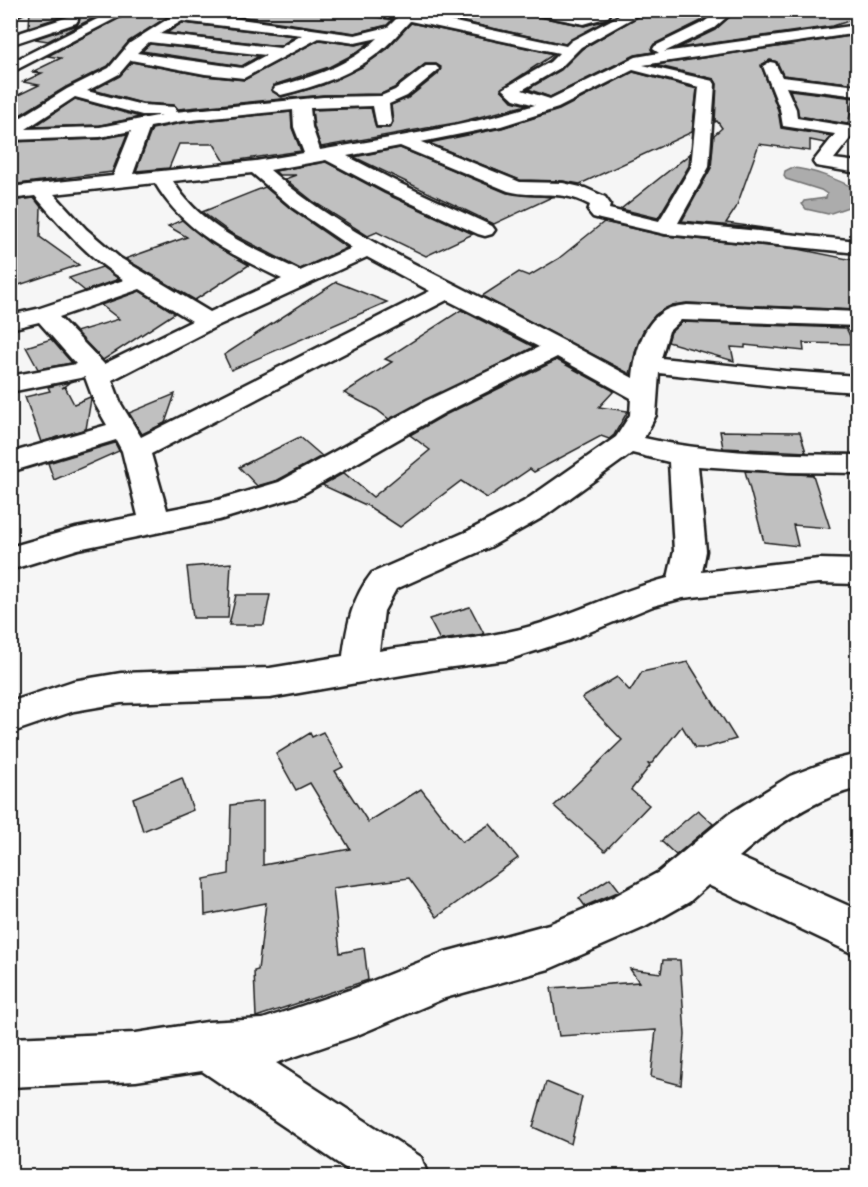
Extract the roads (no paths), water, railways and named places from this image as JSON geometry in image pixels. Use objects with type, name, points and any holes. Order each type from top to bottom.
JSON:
[{"type":"street","points":[[10,15],[22,10]]},
{"type":"street","points":[[10,69],[126,10]]},
{"type":"street","points":[[372,10],[411,13],[569,51]]},
{"type":"street","points":[[534,10],[584,20],[598,12],[622,19]]},
{"type":"street","points":[[552,105],[520,96],[511,89],[555,65],[569,51],[641,10]]},
{"type":"street","points":[[10,193],[256,167],[501,121],[552,105],[709,25],[729,10]]},
{"type":"street","points":[[182,113],[185,105],[202,98],[273,91],[312,84],[361,57],[411,13]]},
{"type":"street","points":[[10,134],[73,92],[111,73],[146,37],[181,14],[357,39],[393,30]]},
{"type":"street","points":[[10,41],[84,15]]},
{"type":"street","points":[[636,63],[858,29]]},
{"type":"street","points":[[126,56],[243,74],[317,33]]},
{"type":"street","points":[[146,37],[281,52]]},
{"type":"street","points":[[755,45],[767,59],[788,109],[789,122],[847,131],[821,161],[858,168]]},
{"type":"street","points":[[636,63],[707,84],[700,167],[665,228]]},
{"type":"street","points":[[73,92],[141,110],[182,113],[301,104],[381,101],[394,99],[412,81],[431,69]]},
{"type":"street","points":[[776,81],[858,91]]},
{"type":"street","points":[[380,145],[383,118],[381,101]]},
{"type":"street","points":[[301,104],[303,127],[321,155],[485,230]]},
{"type":"street","points":[[18,107],[43,111]]},
{"type":"street","points":[[788,109],[858,117]]},
{"type":"street","points":[[10,134],[94,132],[142,125],[182,113]]},
{"type":"street","points":[[121,181],[142,125]]},
{"type":"street","points":[[403,141],[515,187],[532,190],[557,188],[572,190],[598,201],[600,213],[665,228],[858,247]]},
{"type":"street","points":[[256,167],[292,200],[369,248],[497,317],[559,347],[646,396]]},
{"type":"street","points":[[161,178],[169,194],[198,224],[217,237],[299,279]]},
{"type":"street","points":[[41,191],[79,233],[112,263],[209,321]]},
{"type":"street","points":[[10,384],[96,372],[369,248]]},
{"type":"street","points":[[10,322],[45,314],[142,281]]},
{"type":"street","points":[[10,463],[130,440],[216,409],[367,334],[448,290]]},
{"type":"street","points":[[360,668],[363,631],[369,606],[375,591],[384,581],[479,539],[534,509],[627,443],[643,415],[647,364],[658,329],[667,319],[678,313],[858,320]]},
{"type":"street","points":[[45,314],[96,372],[108,404],[130,440],[147,487],[154,521]]},
{"type":"street","points":[[10,559],[75,539],[154,521],[219,510],[290,489],[435,407],[559,347]]},
{"type":"street","points":[[647,364],[785,380],[858,384]]},
{"type":"street","points":[[627,443],[683,456],[788,463],[858,464]]},
{"type":"street","points":[[683,456],[690,551],[683,586]]},
{"type":"street","points":[[10,718],[73,696],[121,688],[270,684],[530,641],[645,596],[683,586],[819,571],[858,572]]},
{"type":"street","points":[[10,1063],[136,1057],[207,1046],[263,1042],[355,1012],[445,975],[549,946],[629,912],[674,886],[743,827],[804,789],[829,778],[858,771]]},
{"type":"street","points":[[704,862],[825,916],[858,934]]},
{"type":"street","points":[[207,1046],[402,1176]]}]
